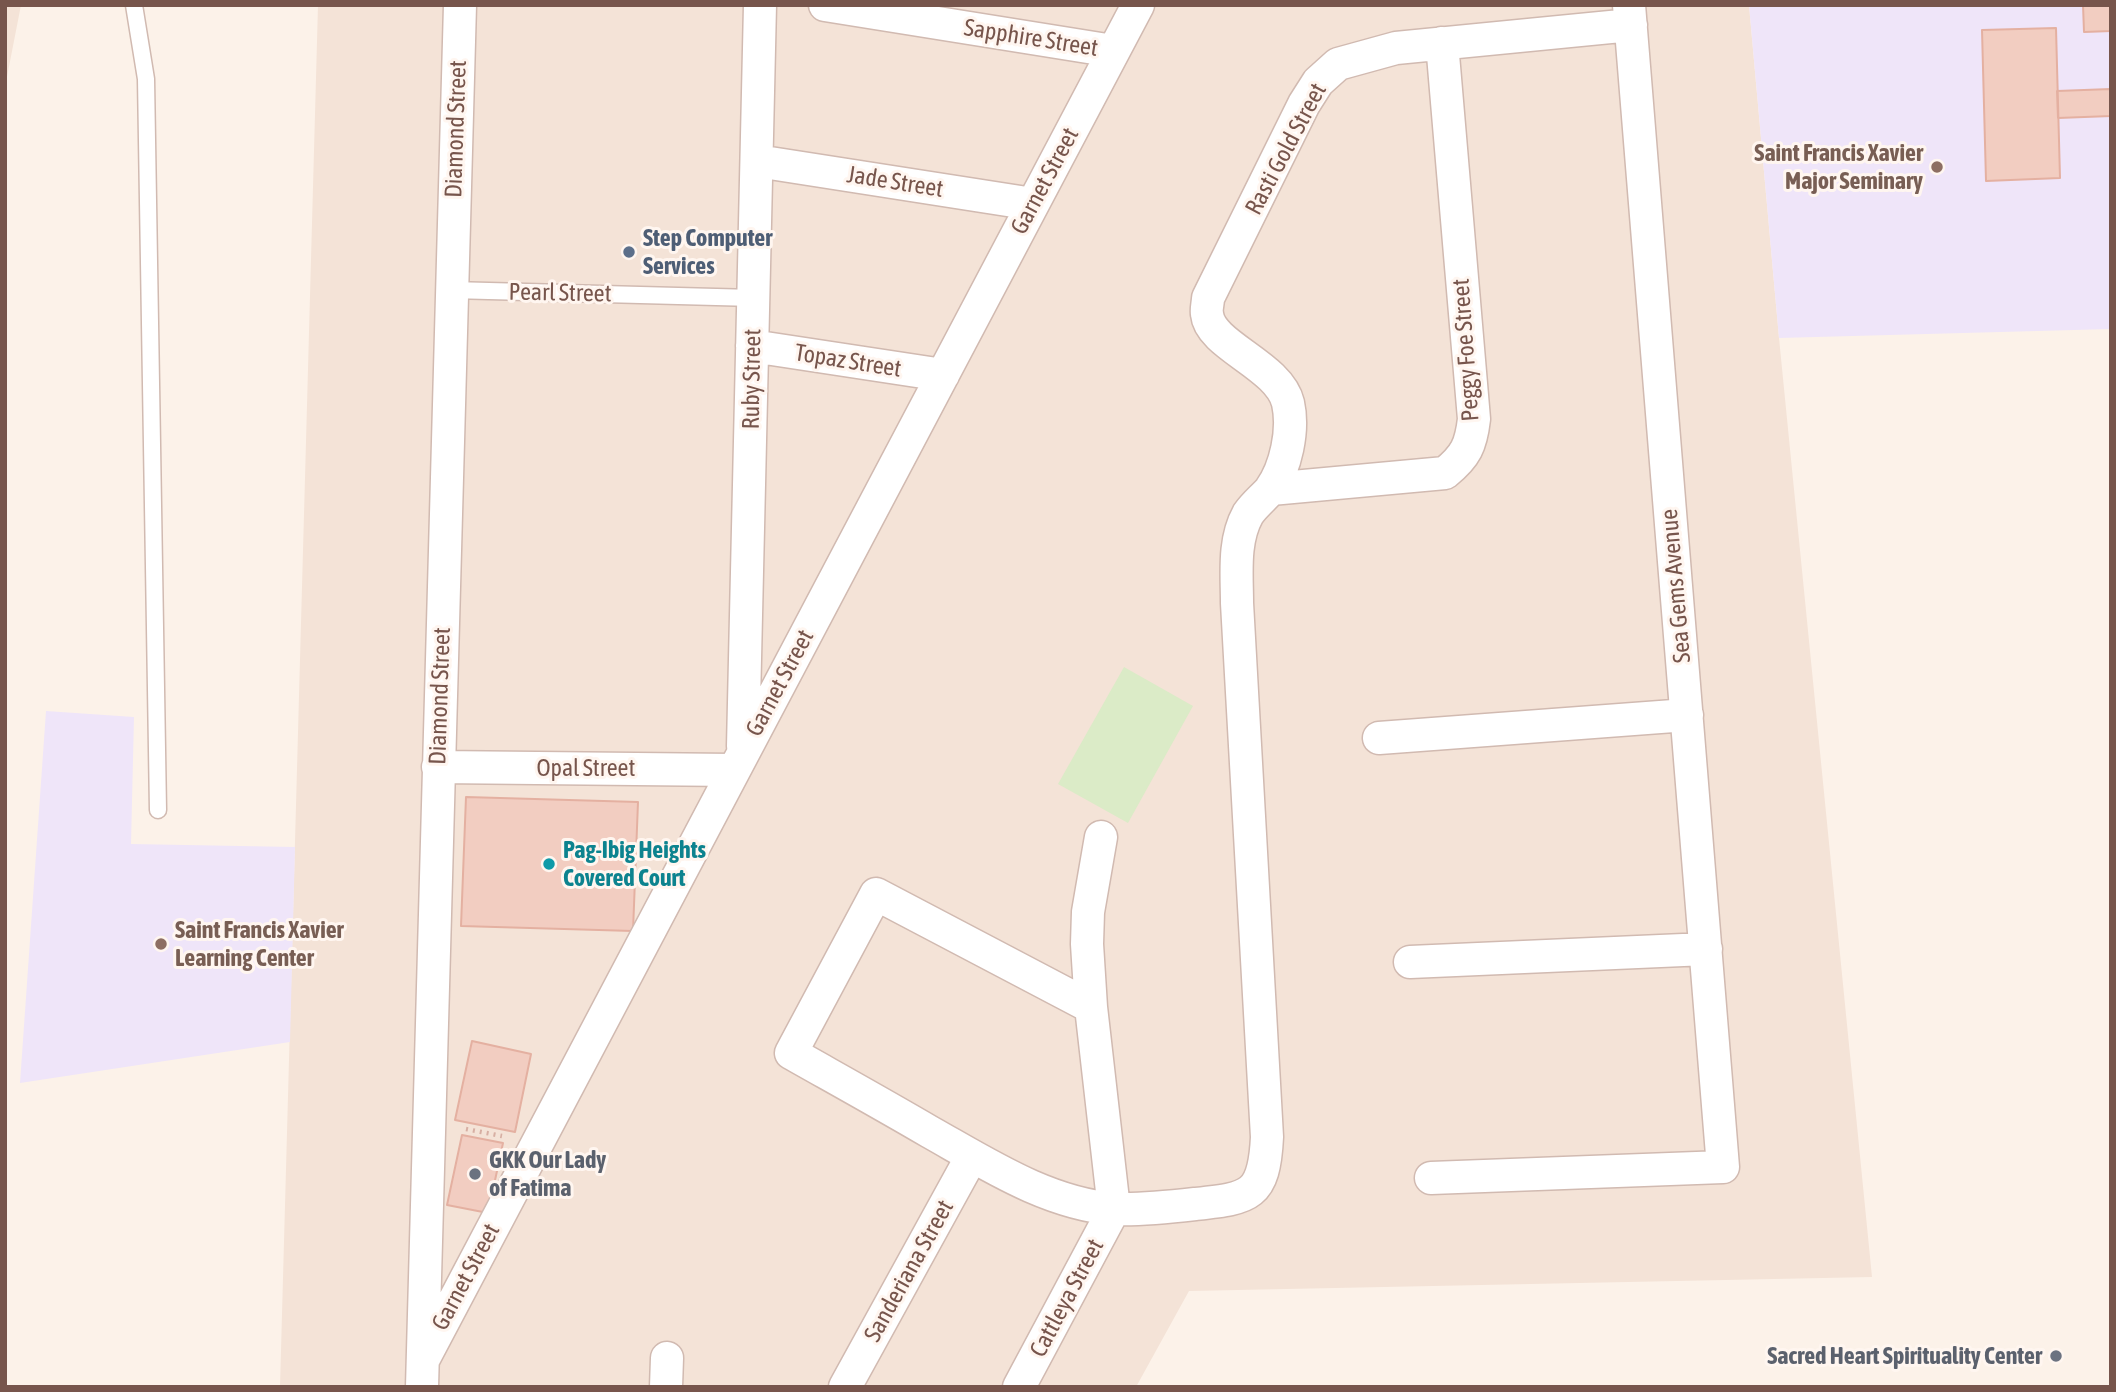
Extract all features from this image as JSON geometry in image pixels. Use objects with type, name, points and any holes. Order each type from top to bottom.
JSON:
[{"type":"street","name":"Diamond Street","points":[[422,1373],[460,5]]},
{"type":"street","name":"Ruby Street","points":[[738,762],[754,298],[760,5]]},
{"type":"street","name":"Sapphire Street","points":[[825,5],[1113,51]]},
{"type":"street","name":"Garnet Street","points":[[422,1373],[537,1143],[1138,5]]},
{"type":"street","name":"Rasti Gold Street","points":[[1091,1007],[876,894],[791,1053],[972,1156],[1022,1182],[1070,1200],[1114,1209],[1172,1207],[1243,1197],[1258,1185],[1265,1166],[1267,1138],[1237,617],[1237,564],[1239,540],[1249,513],[1271,489],[1283,463],[1289,436],[1288,401],[1273,377],[1218,335],[1207,316],[1208,298],[1304,104],[1318,82],[1338,64],[1396,48],[1630,15]]},
{"type":"street","name":"Sea Gems Avenue","points":[[1431,1178],[1723,1167],[1630,15]]},
{"type":"street","name":"Peggy Foe Street","points":[[1271,489],[1445,473],[1461,460],[1472,439],[1474,419],[1442,43]]},
{"type":"street","name":"Jade Street","points":[[757,161],[1033,204]]},
{"type":"street","name":"Topaz Street","points":[[752,346],[943,375]]},
{"type":"street","points":[[1379,738],[1687,715]]},
{"type":"street","name":"Opal Street","points":[[438,767],[738,762]]},
{"type":"street","points":[[1101,837],[1088,912],[1087,944],[1091,1007],[1114,1209]]},
{"type":"street","points":[[1410,962],[1706,949]]},
{"type":"street","name":"Sanderiana Street","points":[[845,1387],[972,1156]]},
{"type":"street","name":"Cattleya Street","points":[[1019,1387],[1114,1209]]},
{"type":"lane","points":[[134,5],[146,79],[158,810]]},
{"type":"lane","name":"Pearl Street","points":[[451,290],[754,298]]},
{"type":"path","points":[[429,1121],[537,1143]]},
{"type":"shaded area","points":[[5,5],[21,5],[5,87]]},
{"type":"shaded area","points":[[318,5],[1749,5],[1779,338],[1872,1277],[1189,1291],[1136,1387],[280,1387]]},
{"type":"shaded area","name":"Saint Francis Xavier Major Seminary","points":[[1749,5],[2111,5],[2111,329],[1779,338]]},
{"type":"shaded area","name":"Saint Francis Xavier Learning Center","points":[[46,711],[134,717],[131,844],[295,847],[290,1042],[20,1083]]},
{"type":"green space","points":[[1124,667],[1193,706],[1128,823],[1058,784]]},
{"type":"building","points":[[2083,5],[2111,5],[2111,31],[2084,32]]},
{"type":"building","points":[[2056,28],[2060,178],[1986,181],[1982,30]]},
{"type":"building","points":[[2111,89],[2111,116],[2058,118],[2057,91]]},
{"type":"building","name":"Pag-Ibig Heights Covered Court","points":[[466,797],[638,802],[633,931],[461,926]]},
{"type":"building","points":[[472,1041],[531,1054],[515,1132],[455,1120]]},
{"type":"building","name":"GKK Our Lady of Fatima","points":[[462,1135],[503,1143],[488,1213],[447,1205]]},
{"type":"place","name":"Saint Francis Xavier Major Seminary","points":[[1937,167]]},
{"type":"place","name":"Step Computer Services","points":[[629,252]]},
{"type":"place","name":"Pag-Ibig Heights Covered Court","points":[[549,864]]},
{"type":"place","name":"Saint Francis Xavier Learning Center","points":[[161,944]]},
{"type":"place","name":"GKK Our Lady of Fatima","points":[[475,1174]]},
{"type":"place","name":"Sacred Heart Spirituality Center","points":[[2056,1356]]}]
